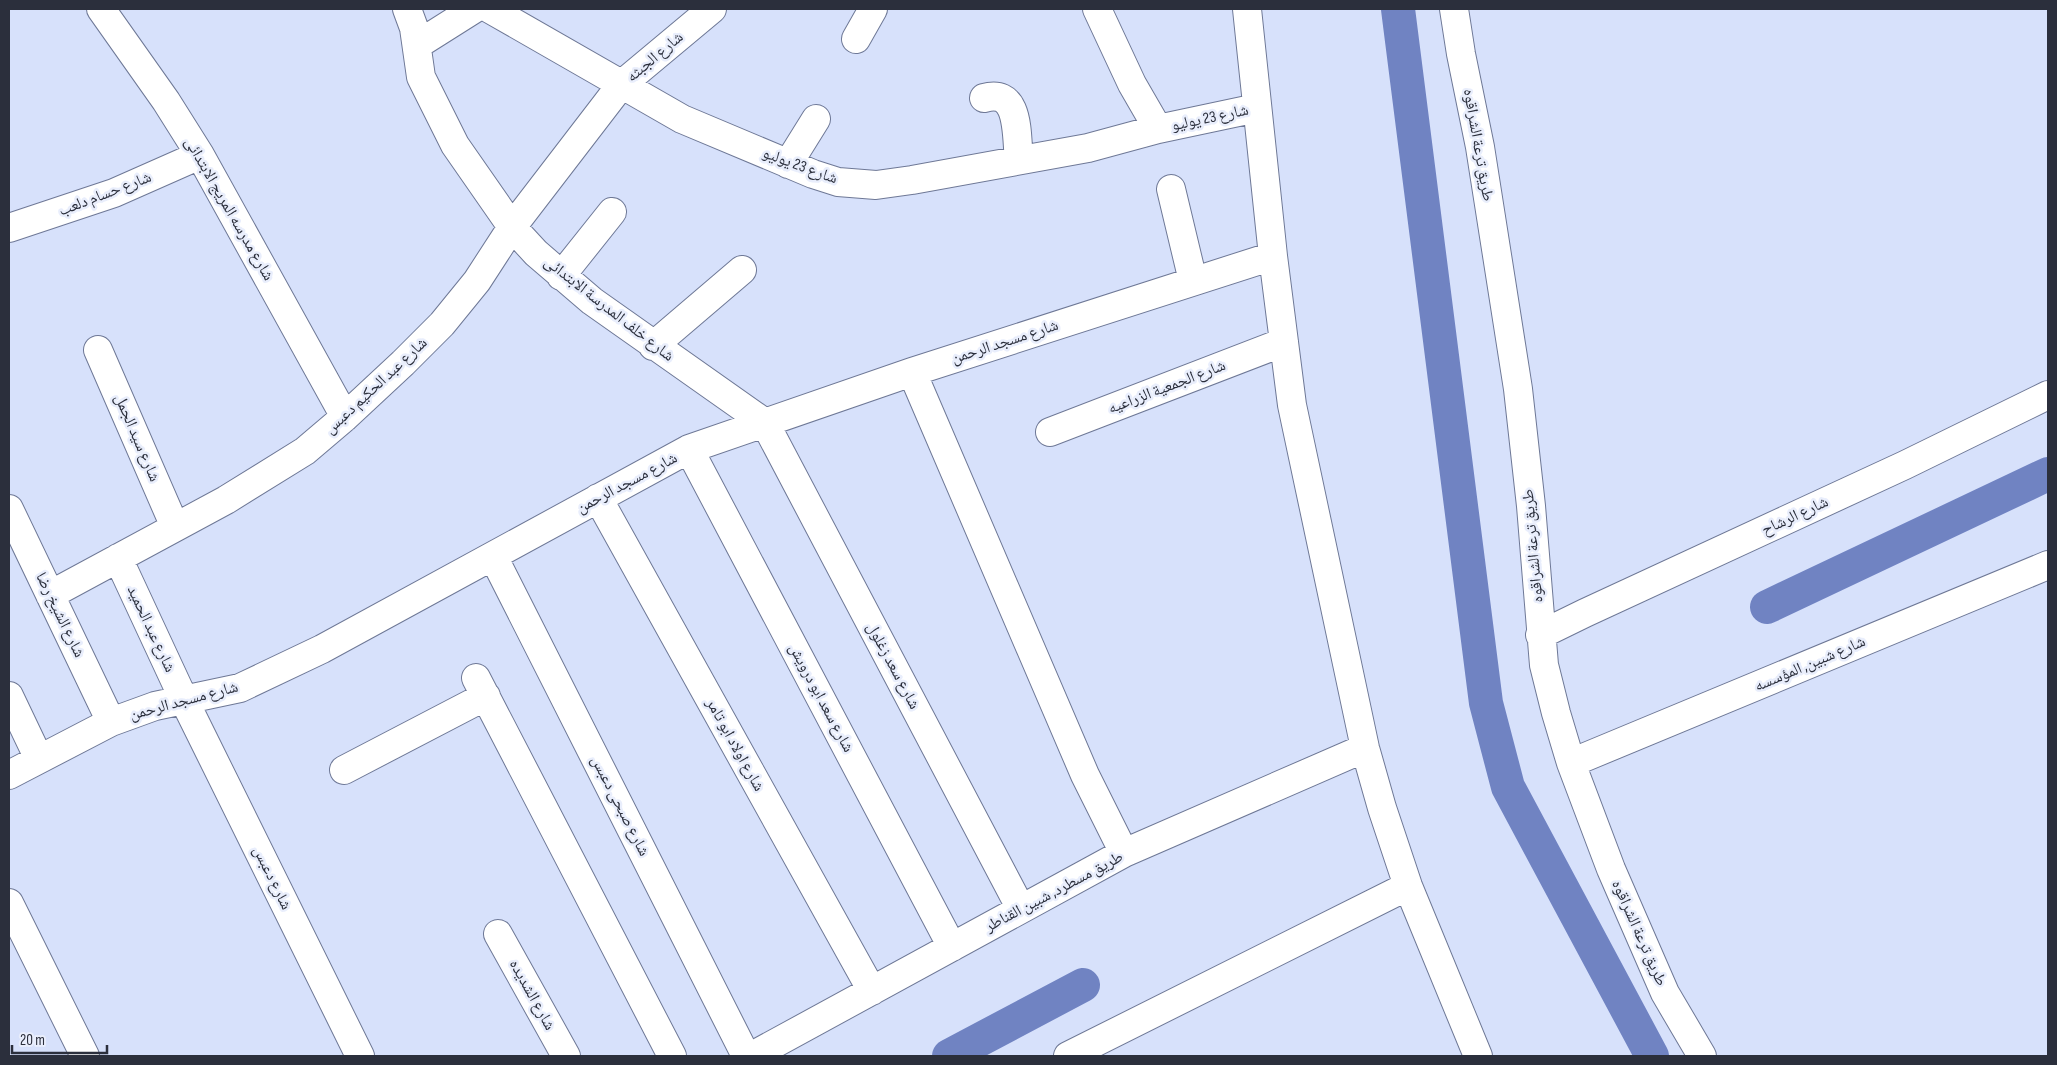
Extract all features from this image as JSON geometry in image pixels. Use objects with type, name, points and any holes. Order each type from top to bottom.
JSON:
[{"type":"street","name":"شارع مدرسه المريج الابتدائى","points":[[102,9],[200,155],[345,417]]},
{"type":"street","points":[[417,45],[474,9]]},
{"type":"street","name":"شارع 23 يوليو","points":[[490,9],[682,119],[788,164],[838,182],[876,185],[1088,148],[1158,129],[1257,108]]},
{"type":"street","name":"شارع الجبثه","points":[[621,85],[712,9]]},
{"type":"street","points":[[856,38],[873,9]]},
{"type":"street","points":[[1097,9],[1132,84],[1158,129]]},
{"type":"street","points":[[1247,9],[1273,256],[1292,405],[1365,748],[1382,808],[1408,886],[1478,1056]]},
{"type":"street","name":"طريق ترعة الشراقوه","points":[[1454,9],[1480,147],[1518,389],[1531,506],[1540,636],[1549,684],[1571,763],[1611,869],[1665,993],[1702,1056]]},
{"type":"street","name":"شارع خلف المدرسة الابتدائى","points":[[409,10],[414,28],[421,77],[455,145],[512,227],[562,276],[653,346],[765,423]]},
{"type":"street","name":"شارع عبد الحكيم دعبس","points":[[50,595],[226,500],[305,451],[345,417],[404,363],[442,324],[478,281],[512,227],[621,85]]},
{"type":"street","points":[[984,98],[991,96],[1004,98],[1013,107],[1019,160]]},
{"type":"street","points":[[788,164],[816,119]]},
{"type":"street","name":"شارع حسام دلعب","points":[[9,228],[114,193],[200,155]]},
{"type":"street","points":[[1171,189],[1194,281]]},
{"type":"street","points":[[562,276],[612,212]]},
{"type":"street","name":"شارع مسجد الرحمن","points":[[9,774],[111,722],[155,706],[240,688],[322,649],[690,449],[912,372],[1273,256]]},
{"type":"street","points":[[653,346],[742,270]]},
{"type":"street","name":"شارع الجمعية الزراعيه","points":[[1050,432],[1284,342]]},
{"type":"street","name":"شارع سيد الجمل","points":[[98,350],[175,527]]},
{"type":"street","points":[[912,372],[1085,775],[1124,853]]},
{"type":"street","name":"شارع الرشاح","points":[[1540,636],[1584,613],[1905,465],[2048,395]]},
{"type":"street","name":"شارع سعد زغلول","points":[[765,423],[1021,910]]},
{"type":"street","name":"شارع سعد ابو درويش","points":[[690,449],[952,947]]},
{"type":"street","name":"شارع اولاد ابو تامر","points":[[598,498],[872,991]]},
{"type":"street","name":"شارع الشيخ رضا","points":[[9,508],[111,722]]},
{"type":"street","name":"شارع صبحى دعبس","points":[[493,556],[746,1056]]},
{"type":"street","name":"شارع عبد الحميد","points":[[118,558],[184,700]]},
{"type":"street","name":"شارع شبين, المؤسسه","points":[[1571,763],[2048,565]]},
{"type":"street","points":[[344,770],[481,687],[672,1056]]},
{"type":"street","points":[[9,696],[39,759]]},
{"type":"street","name":"شارع دعبس","points":[[184,700],[360,1056]]},
{"type":"street","name":"طريق مسطرد, شبين القناطر","points":[[752,1056],[1124,853],[1365,748]]},
{"type":"street","points":[[1068,1056],[1408,886]]},
{"type":"street","points":[[9,903],[85,1056]]},
{"type":"street","name":"شارع الشديده","points":[[498,934],[566,1056]]},
{"type":"waterway","points":[[1398,9],[1486,703],[1508,787],[1652,1056]]},
{"type":"waterway","points":[[1767,607],[2048,474]]},
{"type":"waterway","points":[[949,1056],[1083,985]]}]
